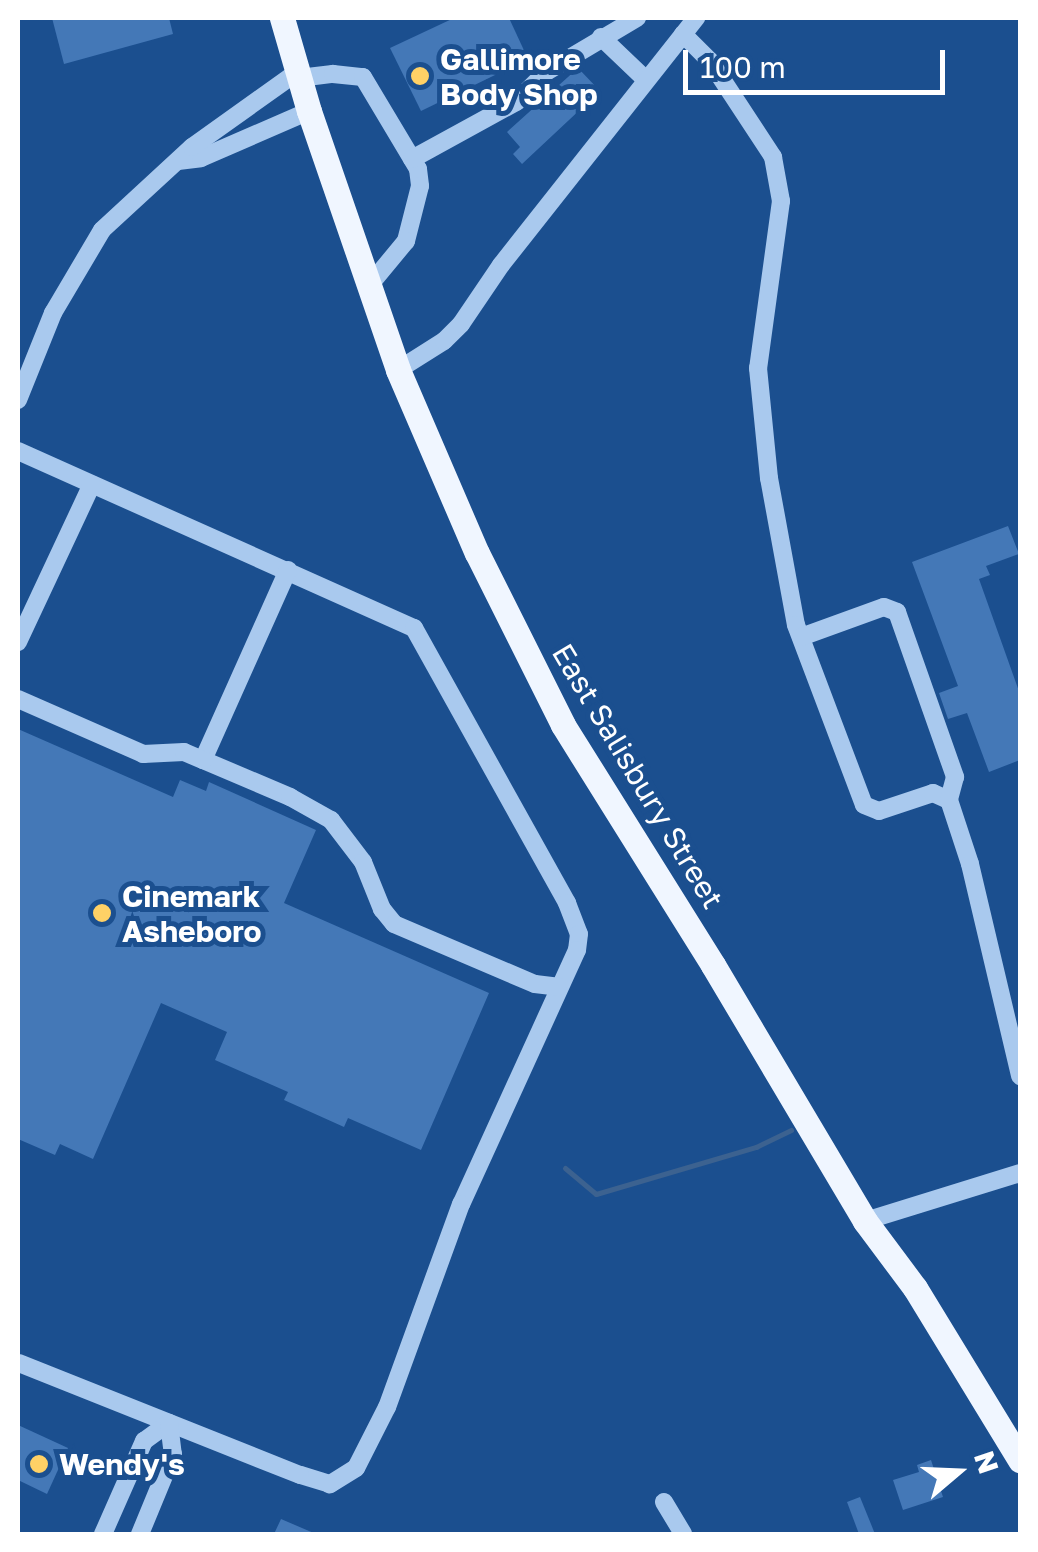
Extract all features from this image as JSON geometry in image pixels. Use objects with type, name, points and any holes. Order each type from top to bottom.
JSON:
[{"type":"main road","name":"East Salisbury Street","points":[[282,18],[309,111],[398,370],[477,553],[563,725],[713,965],[865,1222],[915,1288],[1020,1460]]},
{"type":"street","points":[[412,160],[516,102],[546,72],[637,18]]},
{"type":"street","points":[[398,370],[452,334],[500,265],[696,18]]},
{"type":"street","points":[[683,34],[710,61],[773,157],[781,201],[758,368],[769,478],[801,637],[864,805],[879,811],[933,793],[949,800]]},
{"type":"street","points":[[601,37],[646,80]]},
{"type":"street","points":[[18,400],[82,258],[121,208],[192,146],[298,75],[364,77],[412,160],[420,186],[406,241],[368,288]]},
{"type":"street","points":[[178,162],[202,158],[309,111]]},
{"type":"street","points":[[18,451],[398,618],[419,635],[573,915],[579,934],[577,950],[461,1204],[393,1391],[356,1468],[330,1484],[18,1363]]},
{"type":"street","points":[[18,642],[92,484]]},
{"type":"street","points":[[203,760],[288,570]]},
{"type":"street","points":[[801,637],[884,607],[897,612],[955,777],[949,800],[970,864],[1020,1076]]},
{"type":"street","points":[[18,699],[144,754],[184,752],[290,797],[332,820],[363,862],[382,909],[394,924],[535,984],[558,987]]},
{"type":"street","points":[[865,1222],[1020,1173]]},
{"type":"street","points":[[103,1534],[144,1441],[169,1423]]},
{"type":"street","points":[[140,1534],[173,1454],[169,1423]]},
{"type":"street","points":[[664,1502],[684,1534]]},
{"type":"building","points":[[52,18],[169,18],[173,34],[64,64]]},
{"type":"building","points":[[454,18],[509,18],[528,59],[421,111],[390,48]]},
{"type":"building","points":[[578,68],[600,91],[522,164],[513,154],[520,147],[507,132]]},
{"type":"building","points":[[1008,526],[1019,554],[986,566],[990,575],[979,579],[1020,694],[1020,760],[989,772],[967,713],[948,719],[939,693],[958,686],[912,562]]},
{"type":"building","points":[[18,729],[173,797],[180,780],[206,791],[209,782],[316,830],[284,903],[489,993],[421,1150],[348,1118],[344,1127],[284,1100],[288,1092],[215,1060],[227,1032],[161,1003],[93,1159],[60,1144],[55,1155],[18,1139]]},
{"type":"building","name":"Wendy's","points":[[18,1425],[68,1448],[47,1494],[18,1480]]},
{"type":"building","points":[[931,1460],[943,1497],[903,1510],[893,1480],[919,1472],[917,1465]]},
{"type":"building","points":[[860,1497],[875,1534],[859,1534],[847,1502]]},
{"type":"building","points":[[281,1519],[316,1534],[274,1534]]},
{"type":"waterway","points":[[565,1168],[596,1194],[756,1147],[791,1130]]},
{"type":"place","name":"Gallimore Body Shop","points":[[420,76]]},
{"type":"place","name":"Cinemark Asheboro","points":[[102,913]]},
{"type":"place","name":"Wendy's","points":[[39,1464]]}]
